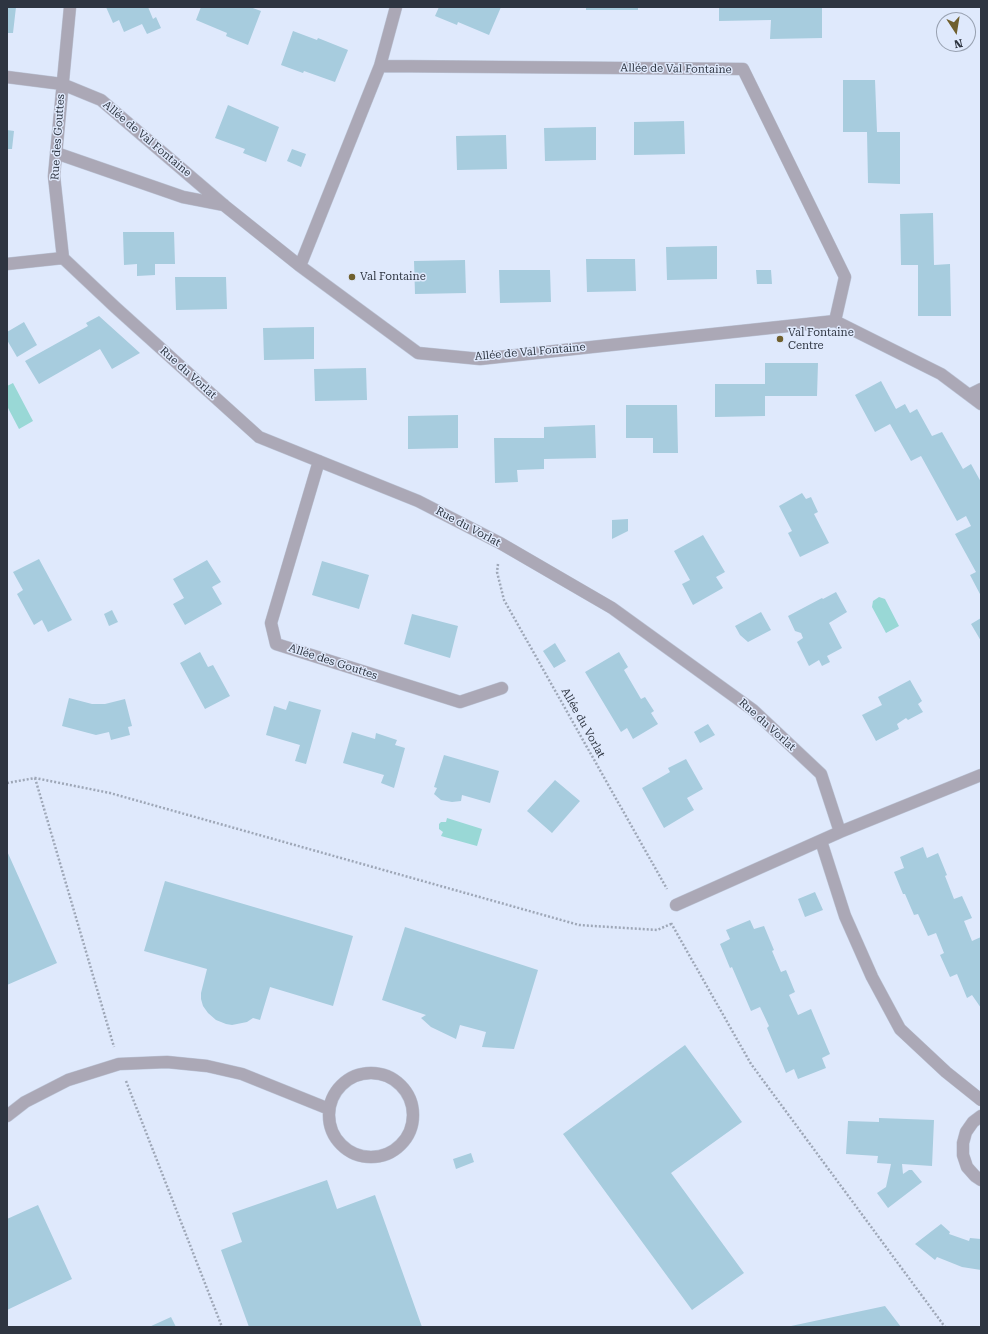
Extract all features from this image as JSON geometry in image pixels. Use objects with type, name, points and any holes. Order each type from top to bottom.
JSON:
[{"type":"street","name":"Rue des Gouttes","points":[[63,258],[54,176],[70,7]]},
{"type":"street","points":[[300,266],[380,66],[392,9]]},
{"type":"street","name":"Allée de Val Fontaine","points":[[7,77],[62,84],[101,100],[225,206],[300,266],[418,353],[480,359],[835,321],[845,277],[743,69],[380,66]]},
{"type":"street","name":"Allée de Val Fontaine","points":[[56,153],[183,197],[225,206]]},
{"type":"street","points":[[7,264],[63,258]]},
{"type":"street","name":"Rue du Vorlat","points":[[63,258],[259,437],[418,501],[500,543],[612,608],[753,710],[821,774],[840,832]]},
{"type":"street","points":[[835,321],[941,374],[981,404]]},
{"type":"street","points":[[969,395],[981,389]]},
{"type":"street","name":"Allée des Gouttes","points":[[319,461],[271,623],[276,644],[460,702],[502,688]]},
{"type":"street","points":[[676,905],[840,832],[981,775]]},
{"type":"street","points":[[821,841],[845,916],[872,977],[900,1029],[946,1072],[981,1100]]},
{"type":"street","points":[[7,1116],[25,1102],[68,1080],[119,1064],[167,1062],[207,1066],[242,1074],[329,1109]]},
{"type":"street","points":[[369,1073],[384,1074],[397,1081],[407,1092],[413,1105],[413,1120],[409,1134],[402,1144],[391,1152],[379,1156],[365,1157],[353,1153],[342,1145],[334,1135],[330,1122],[329,1109],[334,1095],[342,1084],[355,1076],[369,1073]]},
{"type":"street","points":[[981,1116],[966,1132],[963,1143],[963,1155],[968,1167],[975,1176],[981,1180]]},
{"type":"path","name":"Allée du Vorlat","points":[[500,543],[497,572],[504,600],[676,905]]},
{"type":"path","points":[[35,778],[119,1064],[222,1327]]},
{"type":"path","points":[[7,783],[35,778],[110,793],[579,925],[657,930],[671,924],[752,1064],[945,1327]]},
{"type":"shaded area","points":[[13,383],[33,421],[19,429],[7,406],[7,386]]},
{"type":"shaded area","points":[[879,597],[885,599],[899,626],[886,633],[872,607],[873,601]]},
{"type":"shaded area","points":[[447,818],[482,829],[477,846],[441,836],[443,832],[439,829],[439,824],[441,822],[446,822]]},
{"type":"building","points":[[7,7],[16,7],[13,33],[7,33]]},
{"type":"building","points":[[106,7],[148,7],[153,19],[156,17],[161,28],[147,34],[142,24],[124,32],[119,20],[113,23]]},
{"type":"building","points":[[201,7],[250,7],[261,11],[248,45],[226,36],[227,33],[196,20]]},
{"type":"building","points":[[439,7],[501,7],[489,35],[458,22],[457,25],[435,16]]},
{"type":"building","points":[[586,7],[638,7],[638,10],[586,10]]},
{"type":"building","points":[[719,7],[822,7],[822,38],[770,39],[771,20],[719,21]]},
{"type":"building","points":[[293,31],[317,40],[318,38],[348,50],[335,82],[281,65]]},
{"type":"building","points":[[843,80],[875,80],[877,132],[900,132],[900,184],[868,183],[867,132],[843,132]]},
{"type":"building","points":[[228,105],[279,127],[266,162],[243,153],[245,149],[215,138]]},
{"type":"building","points":[[684,121],[685,154],[634,155],[634,122]]},
{"type":"building","points":[[596,127],[596,160],[545,161],[544,128]]},
{"type":"building","points":[[7,130],[14,131],[12,149],[7,149]]},
{"type":"building","points":[[506,135],[507,169],[457,170],[456,136]]},
{"type":"building","points":[[292,149],[306,154],[301,167],[287,161]]},
{"type":"building","points":[[933,213],[934,265],[950,264],[951,316],[918,316],[918,265],[901,265],[900,214]]},
{"type":"building","points":[[123,232],[174,232],[175,264],[155,264],[155,275],[137,276],[137,264],[124,265]]},
{"type":"building","points":[[717,246],[717,279],[667,280],[666,247]]},
{"type":"building","points":[[586,259],[635,259],[636,291],[587,292]]},
{"type":"building","points":[[465,260],[466,293],[415,294],[414,261]]},
{"type":"building","points":[[499,270],[550,270],[551,302],[500,303]]},
{"type":"building","points":[[756,270],[771,270],[772,284],[757,284]]},
{"type":"building","points":[[175,277],[226,277],[227,309],[176,310]]},
{"type":"building","points":[[99,316],[140,353],[112,369],[100,349],[39,384],[25,361],[88,326],[86,323]]},
{"type":"building","points":[[24,322],[37,345],[17,357],[7,340],[7,332]]},
{"type":"building","points":[[314,327],[314,359],[264,360],[263,328]]},
{"type":"building","points":[[765,363],[818,363],[817,396],[765,396],[765,416],[715,417],[715,384],[765,384]]},
{"type":"building","points":[[366,368],[367,400],[315,401],[314,369]]},
{"type":"building","points":[[881,381],[896,409],[905,404],[910,413],[917,409],[932,436],[942,432],[963,469],[971,464],[981,482],[981,596],[970,575],[976,572],[955,534],[971,526],[966,516],[957,521],[921,456],[911,461],[890,424],[875,432],[855,395]]},
{"type":"building","points":[[626,405],[677,405],[678,453],[653,453],[653,438],[626,438]]},
{"type":"building","points":[[458,415],[458,448],[408,449],[408,416]]},
{"type":"building","points":[[595,425],[596,458],[544,459],[544,469],[517,470],[518,482],[495,483],[494,438],[544,438],[544,427]]},
{"type":"building","points":[[802,493],[806,499],[811,497],[818,512],[814,514],[829,543],[800,557],[788,533],[792,531],[779,506]]},
{"type":"building","points":[[628,519],[628,531],[612,539],[612,520]]},
{"type":"building","points":[[703,535],[725,572],[716,577],[723,588],[693,605],[682,584],[690,580],[674,551]]},
{"type":"building","points":[[39,559],[72,620],[48,632],[42,620],[34,625],[17,594],[23,590],[13,572]]},
{"type":"building","points":[[207,560],[221,582],[212,587],[222,604],[185,625],[173,604],[184,598],[173,579]]},
{"type":"building","points":[[322,561],[369,575],[359,609],[312,595]]},
{"type":"building","points":[[836,592],[847,612],[829,623],[842,648],[827,656],[830,662],[822,666],[819,660],[809,666],[797,642],[803,638],[801,633],[795,631],[788,616]]},
{"type":"building","points":[[112,610],[118,622],[109,626],[104,614]]},
{"type":"building","points":[[761,612],[771,630],[748,642],[740,635],[735,626]]},
{"type":"building","points":[[412,614],[458,626],[450,658],[404,644]]},
{"type":"building","points":[[981,618],[981,641],[971,624]]},
{"type":"building","points":[[555,643],[566,661],[554,668],[543,651]]},
{"type":"building","points":[[200,652],[208,667],[213,665],[230,696],[205,709],[180,663]]},
{"type":"building","points":[[619,652],[628,667],[624,670],[641,699],[645,697],[654,711],[651,713],[658,724],[633,739],[627,728],[621,732],[585,672]]},
{"type":"building","points":[[910,680],[922,701],[918,704],[923,712],[908,720],[906,718],[897,724],[899,729],[876,741],[862,715],[882,705],[878,697]]},
{"type":"building","points":[[69,698],[92,704],[105,704],[125,699],[132,726],[128,727],[130,735],[111,740],[109,732],[96,735],[62,726]]},
{"type":"building","points":[[289,701],[321,710],[306,764],[295,761],[300,745],[266,735],[274,706],[286,710]]},
{"type":"building","points":[[708,724],[715,735],[700,743],[694,732]]},
{"type":"building","points":[[352,732],[375,739],[376,733],[397,740],[395,745],[405,748],[394,788],[381,783],[384,775],[343,763]]},
{"type":"building","points":[[444,755],[499,771],[490,803],[462,795],[461,801],[452,802],[441,800],[434,794],[437,788],[434,787]]},
{"type":"building","points":[[686,759],[703,789],[687,798],[694,810],[664,828],[642,788],[670,772],[668,768]]},
{"type":"building","points":[[555,780],[580,801],[552,833],[527,811]]},
{"type":"building","points":[[923,847],[927,858],[938,853],[947,875],[945,876],[954,899],[962,896],[972,918],[964,921],[972,941],[981,937],[981,1008],[972,995],[967,998],[957,974],[950,977],[940,955],[944,953],[936,933],[928,936],[918,914],[914,915],[894,872],[904,868],[900,857]]},
{"type":"building","points":[[7,851],[57,963],[7,985]]},
{"type":"building","points":[[165,881],[353,936],[333,1006],[270,987],[260,1020],[253,1018],[247,1022],[232,1025],[216,1020],[203,1006],[201,999],[207,969],[144,951]]},
{"type":"building","points":[[815,892],[823,910],[805,917],[798,899]]},
{"type":"building","points":[[750,920],[754,929],[764,926],[781,972],[786,970],[795,992],[789,995],[798,1015],[811,1009],[830,1054],[822,1058],[826,1068],[798,1079],[794,1069],[786,1073],[767,1028],[769,1026],[760,1007],[751,1011],[732,967],[730,968],[720,944],[730,939],[726,930]]},
{"type":"building","points":[[405,927],[538,970],[514,1049],[482,1047],[486,1032],[460,1025],[456,1039],[431,1027],[421,1018],[426,1015],[382,1000]]},
{"type":"building","points":[[685,1045],[742,1122],[671,1173],[744,1273],[692,1310],[563,1134]]},
{"type":"building","points":[[879,1118],[934,1120],[932,1166],[902,1164],[903,1174],[909,1170],[912,1170],[922,1182],[888,1208],[877,1193],[886,1187],[891,1164],[877,1163],[878,1156],[846,1154],[848,1121],[879,1122]]},
{"type":"building","points":[[471,1153],[474,1162],[456,1169],[453,1159]]},
{"type":"building","points":[[327,1180],[337,1209],[375,1195],[422,1327],[249,1327],[221,1250],[242,1242],[232,1213]]},
{"type":"building","points":[[38,1205],[72,1279],[7,1310],[7,1219]]},
{"type":"building","points":[[941,1224],[950,1232],[949,1234],[969,1241],[970,1238],[981,1239],[981,1270],[962,1267],[937,1257],[935,1260],[915,1244]]},
{"type":"building","points":[[885,1306],[901,1327],[791,1327],[791,1326]]},
{"type":"building","points":[[171,1317],[176,1327],[149,1327]]},
{"type":"place","name":"Val Fontaine","points":[[352,277]]},
{"type":"place","name":"Val Fontaine Centre","points":[[780,339]]}]
